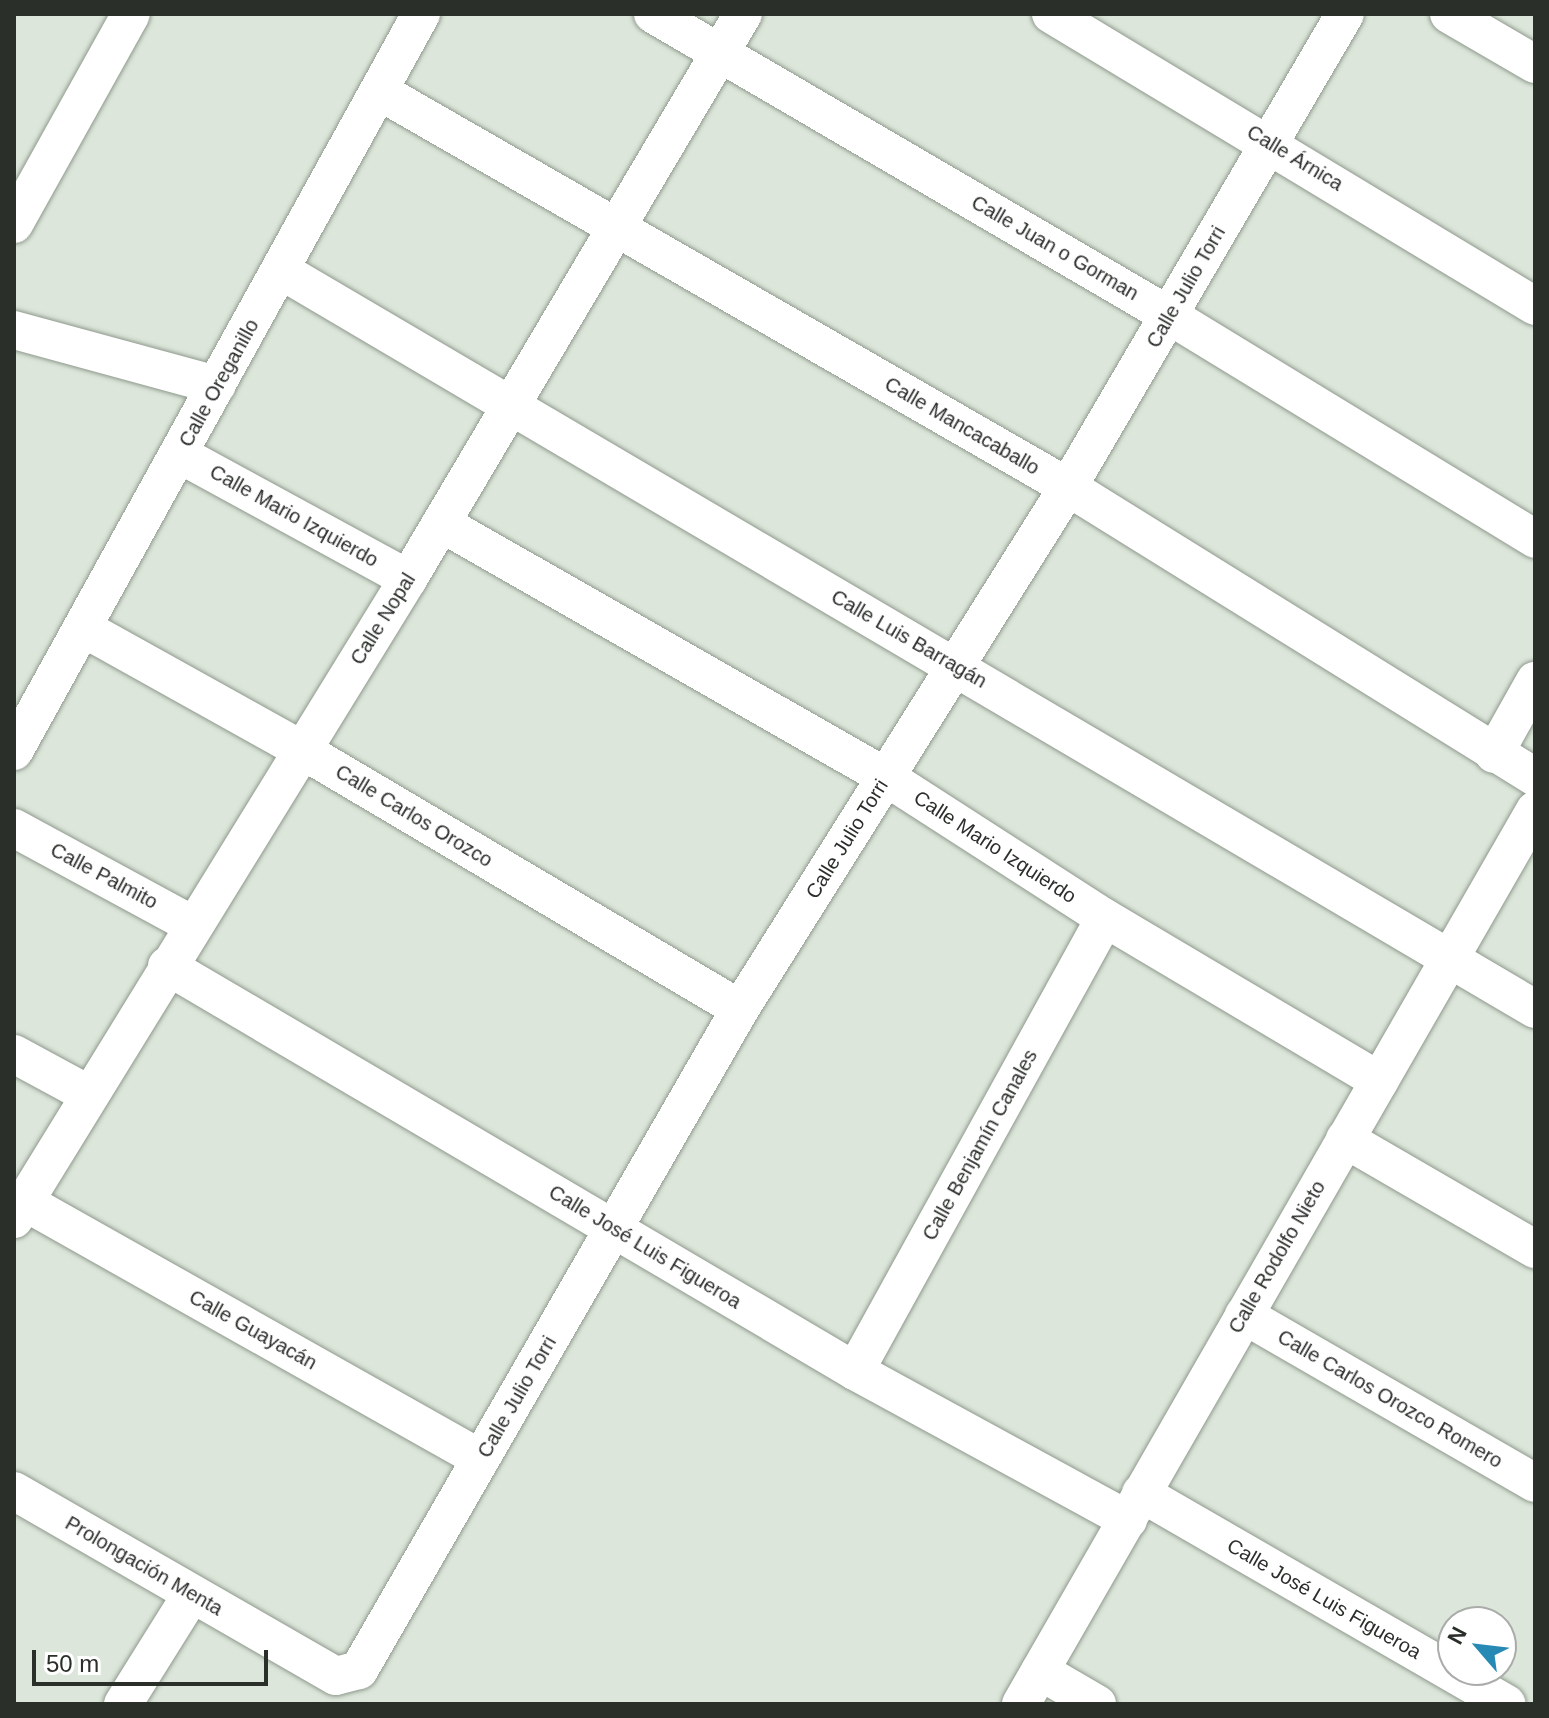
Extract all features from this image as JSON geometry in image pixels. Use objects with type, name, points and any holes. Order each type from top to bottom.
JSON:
[{"type":"street","points":[[14,224],[131,14]]},
{"type":"street","name":"Calle Oreganillo","points":[[14,751],[282,271],[421,14]]},
{"type":"street","name":"Calle Juan o Gorman","points":[[653,14],[1170,316],[1535,539]]},
{"type":"street","name":"Calle Nopal","points":[[19,1210],[408,579],[743,14]]},
{"type":"street","name":"Calle Árnica","points":[[1051,14],[1271,142],[1535,306]]},
{"type":"street","name":"Calle Julio Torri","points":[[359,1670],[740,1009],[1068,487],[1345,14]]},
{"type":"street","points":[[1449,14],[1535,64]]},
{"type":"street","name":"Calle Mancacaballo","points":[[379,91],[1068,487],[1535,777]]},
{"type":"street","name":"Calle Luis Barragán","points":[[282,271],[1535,1009]]},
{"type":"street","points":[[14,330],[217,385]]},
{"type":"street","name":"Calle Mario Izquierdo","points":[[179,454],[408,579]]},
{"type":"street","name":"Calle Mario Izquierdo","points":[[441,523],[886,777],[1105,918],[1379,1081]]},
{"type":"street","name":"Calle Carlos Orozco","points":[[83,628],[302,750],[740,1009]]},
{"type":"street","points":[[1494,754],[1535,681]]},
{"type":"street","name":"Calle Rodolfo Nieto","points":[[1021,1704],[1535,810]]},
{"type":"street","name":"Calle Palmito","points":[[14,828],[193,925]]},
{"type":"street","name":"Calle Benjamín Canales","points":[[855,1371],[1105,918]]},
{"type":"street","name":"Calle José Luis Figueroa","points":[[167,966],[855,1371],[1134,1507],[1507,1704]]},
{"type":"street","points":[[14,1054],[88,1094]]},
{"type":"street","points":[[1345,1139],[1535,1249]]},
{"type":"street","name":"Calle Guayacán","points":[[19,1210],[481,1459]]},
{"type":"street","name":"Calle Carlos Orozco Romero","points":[[1244,1315],[1535,1483]]},
{"type":"street","name":"Prolongación Menta","points":[[14,1491],[336,1676],[359,1670]]},
{"type":"street","points":[[123,1704],[191,1595]]},
{"type":"street","points":[[1040,1671],[1097,1704]]}]
